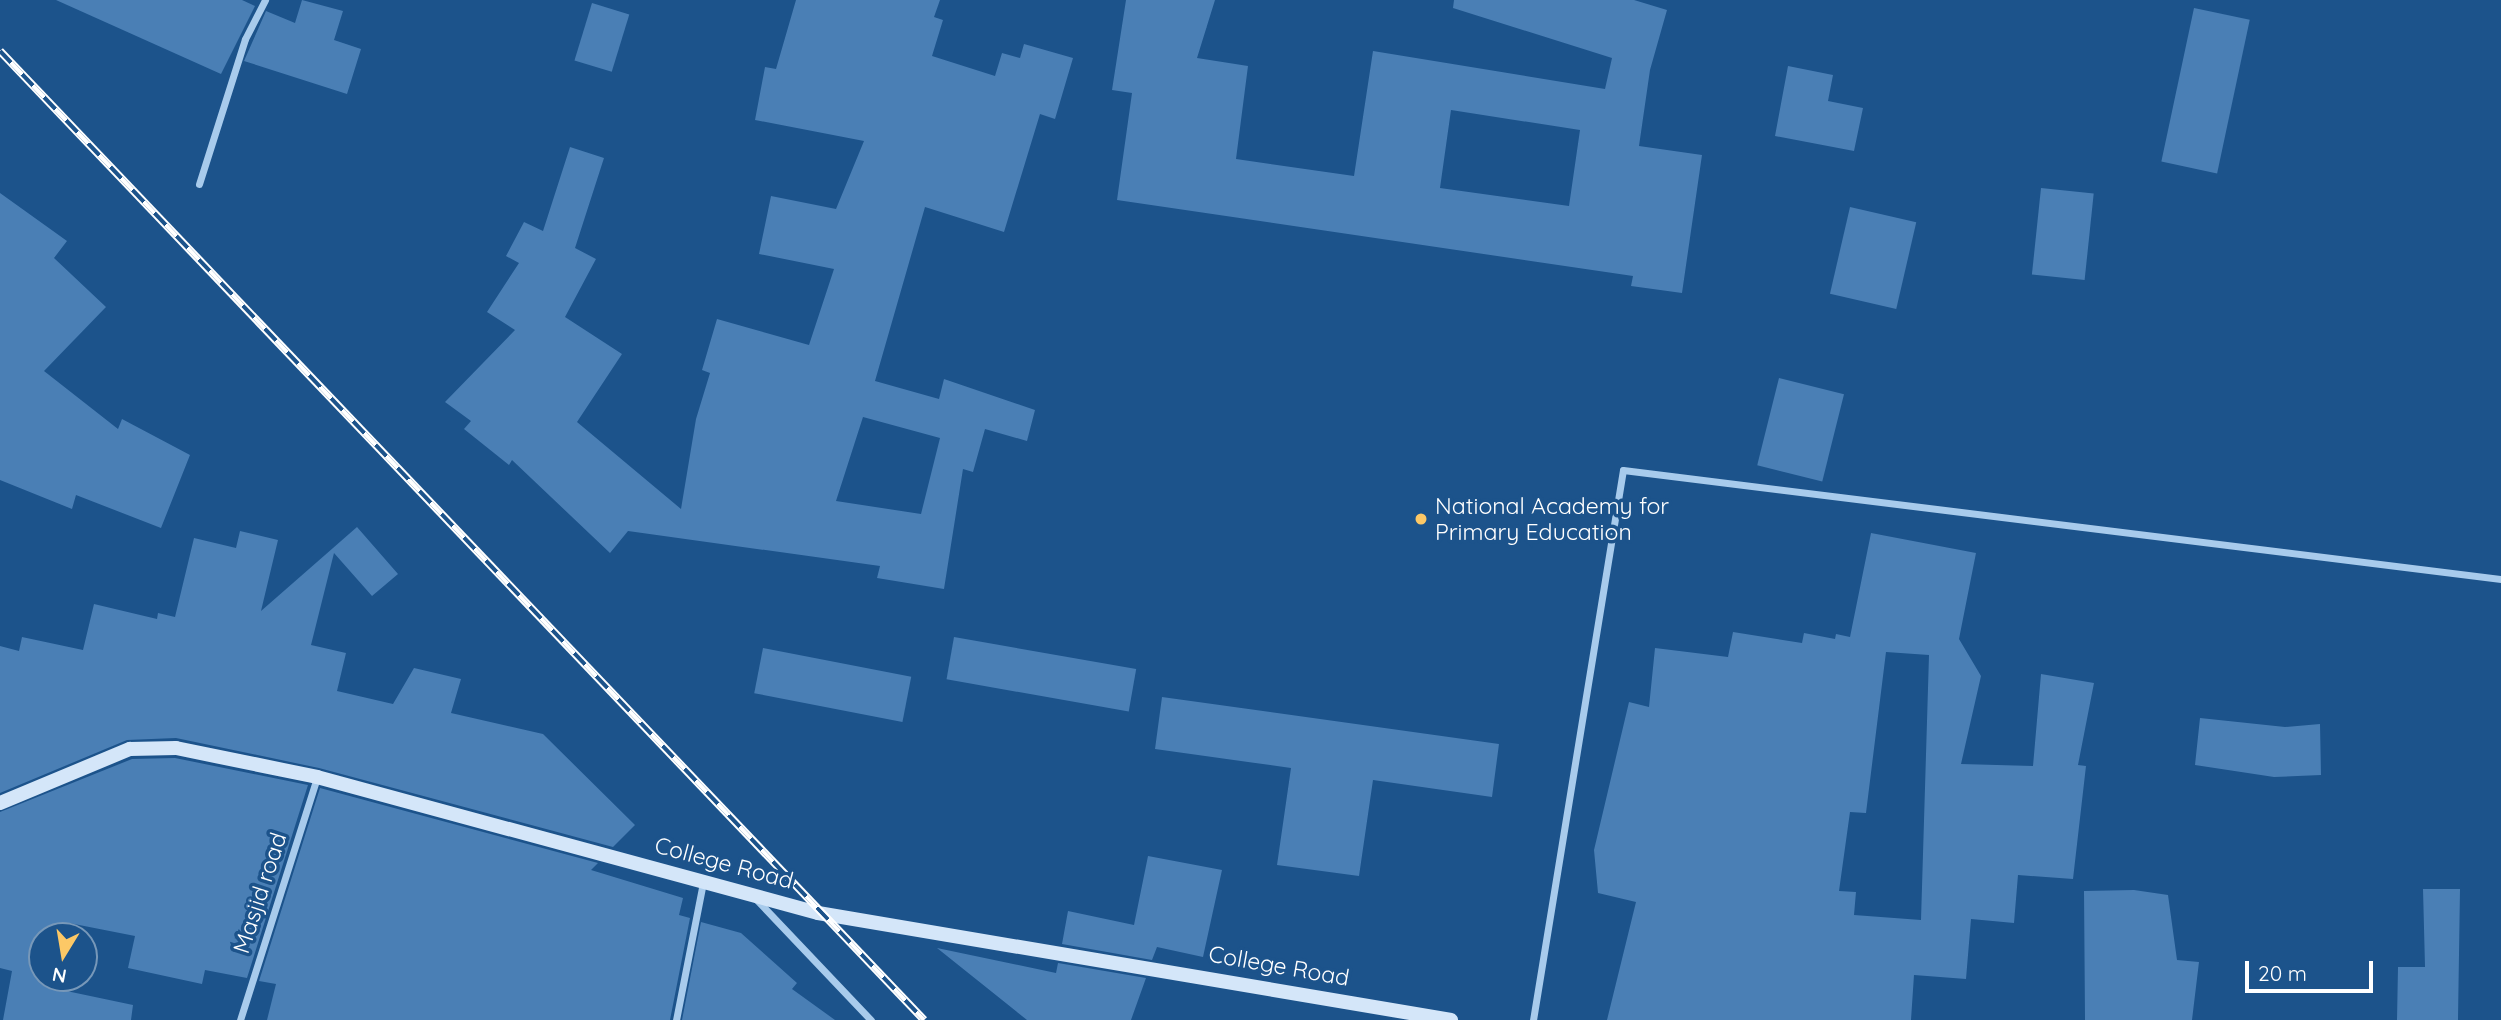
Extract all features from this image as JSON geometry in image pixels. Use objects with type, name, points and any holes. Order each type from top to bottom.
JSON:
[{"type":"street","points":[[199,184],[245,39],[265,0]]},
{"type":"street","points":[[1533,1020],[1623,470],[2501,579]]},
{"type":"street","name":"College Road","points":[[0,803],[130,750],[157,746],[317,777],[818,913],[1451,1020]]},
{"type":"street","name":"Masjid road","points":[[240,1020],[317,777]]},
{"type":"street","points":[[676,1020],[703,882]]},
{"type":"street","points":[[753,896],[871,1020]]},
{"type":"building","points":[[56,0],[242,0],[255,6],[221,74]]},
{"type":"building","points":[[302,0],[343,11],[334,40],[361,49],[347,94],[244,61],[266,11],[295,23]]},
{"type":"building","points":[[796,0],[940,0],[934,17],[943,20],[932,56],[995,76],[1002,53],[1020,58],[1024,44],[1073,58],[1055,119],[1040,114],[1004,232],[925,207],[875,381],[939,399],[944,379],[1035,410],[1027,441],[985,429],[973,472],[963,469],[944,589],[877,578],[880,566],[628,531],[610,553],[512,460],[509,465],[464,429],[471,421],[445,402],[515,330],[487,312],[519,263],[506,256],[524,222],[543,231],[570,147],[604,158],[575,248],[596,259],[565,317],[622,354],[577,422],[681,509],[696,419],[710,373],[702,370],[717,319],[809,345],[834,269],[759,254],[771,196],[836,209],[864,141],[755,120],[765,67],[776,69]],"holes":[[[863,417],[940,438],[921,514],[836,501]]]},
{"type":"building","points":[[1126,0],[1215,0],[1197,58],[1248,66],[1236,159],[1354,176],[1373,51],[1605,89],[1612,58],[1453,8],[1454,0],[1634,0],[1667,10],[1650,70],[1639,146],[1702,155],[1682,293],[1631,286],[1633,276],[1117,200],[1132,93],[1112,90]],"holes":[[[1451,110],[1580,130],[1569,206],[1440,188]]]},
{"type":"building","points":[[592,3],[629,14],[612,72],[574,60]]},
{"type":"building","points":[[2194,8],[2250,20],[2217,173],[2161,162]]},
{"type":"building","points":[[1788,66],[1833,75],[1828,101],[1863,108],[1854,151],[1775,136]]},
{"type":"building","points":[[2041,188],[2094,194],[2085,280],[2032,275]]},
{"type":"building","points":[[0,193],[67,241],[54,258],[106,307],[44,371],[118,429],[122,419],[190,455],[161,528],[76,495],[72,509],[0,480]]},
{"type":"building","points":[[1850,207],[1916,222],[1896,309],[1830,294]]},
{"type":"building","points":[[1779,378],[1844,394],[1822,482],[1757,465]]},
{"type":"building","points":[[357,527],[398,574],[372,596],[334,553],[311,645],[346,653],[337,691],[393,704],[414,668],[461,679],[451,713],[543,734],[635,825],[613,847],[319,768],[176,738],[127,740],[0,793],[0,646],[19,651],[22,637],[83,650],[94,604],[157,619],[158,613],[175,617],[194,538],[236,548],[240,531],[278,540],[261,611]]},
{"type":"building","points":[[1871,533],[1976,553],[1959,639],[1981,676],[1961,764],[2033,766],[2041,674],[2094,683],[2078,765],[2086,766],[2073,879],[2018,875],[2014,923],[1971,919],[1966,979],[1914,975],[1911,1020],[1607,1020],[1636,902],[1598,893],[1594,850],[1629,702],[1649,707],[1655,648],[1728,657],[1733,632],[1802,643],[1804,633],[1835,639],[1836,634],[1850,637]],"holes":[[[1886,652],[1929,655],[1921,920],[1854,915],[1856,892],[1839,891],[1850,812],[1866,813]]]},
{"type":"building","points":[[954,637],[1136,669],[1129,711],[947,679]]},
{"type":"building","points":[[763,648],[911,677],[902,722],[754,693]]},
{"type":"building","points":[[1162,697],[1499,744],[1492,797],[1373,780],[1359,876],[1277,865],[1291,768],[1155,749]]},
{"type":"building","points":[[2200,718],[2285,727],[2320,724],[2321,775],[2274,777],[2195,765]]},
{"type":"building","points":[[175,758],[308,785],[247,978],[205,970],[202,984],[128,968],[135,936],[98,929],[98,922],[28,922],[28,992],[71,992],[133,1005],[131,1020],[3,1020],[12,971],[0,968],[0,812],[132,759]]},
{"type":"building","points":[[320,788],[598,863],[591,870],[683,898],[679,915],[690,918],[670,1020],[267,1020],[276,984],[259,981]]},
{"type":"building","points":[[1148,856],[1222,870],[1203,957],[1157,947],[1152,960],[1062,944],[1068,911],[1134,925]]},
{"type":"building","points":[[2423,889],[2460,889],[2458,1020],[2397,1020],[2398,967],[2425,967]]},
{"type":"building","points":[[2134,890],[2168,895],[2177,960],[2199,962],[2192,1020],[2085,1020],[2084,891]]},
{"type":"building","points":[[701,922],[741,933],[797,983],[792,989],[835,1020],[682,1020]]},
{"type":"building","points":[[937,948],[1056,973],[1058,963],[1146,978],[1131,1020],[1027,1020]]},
{"type":"railway","points":[[0,51],[924,1020]]},
{"type":"place","name":"National Academy for Primary Education","points":[[1421,519]]}]
